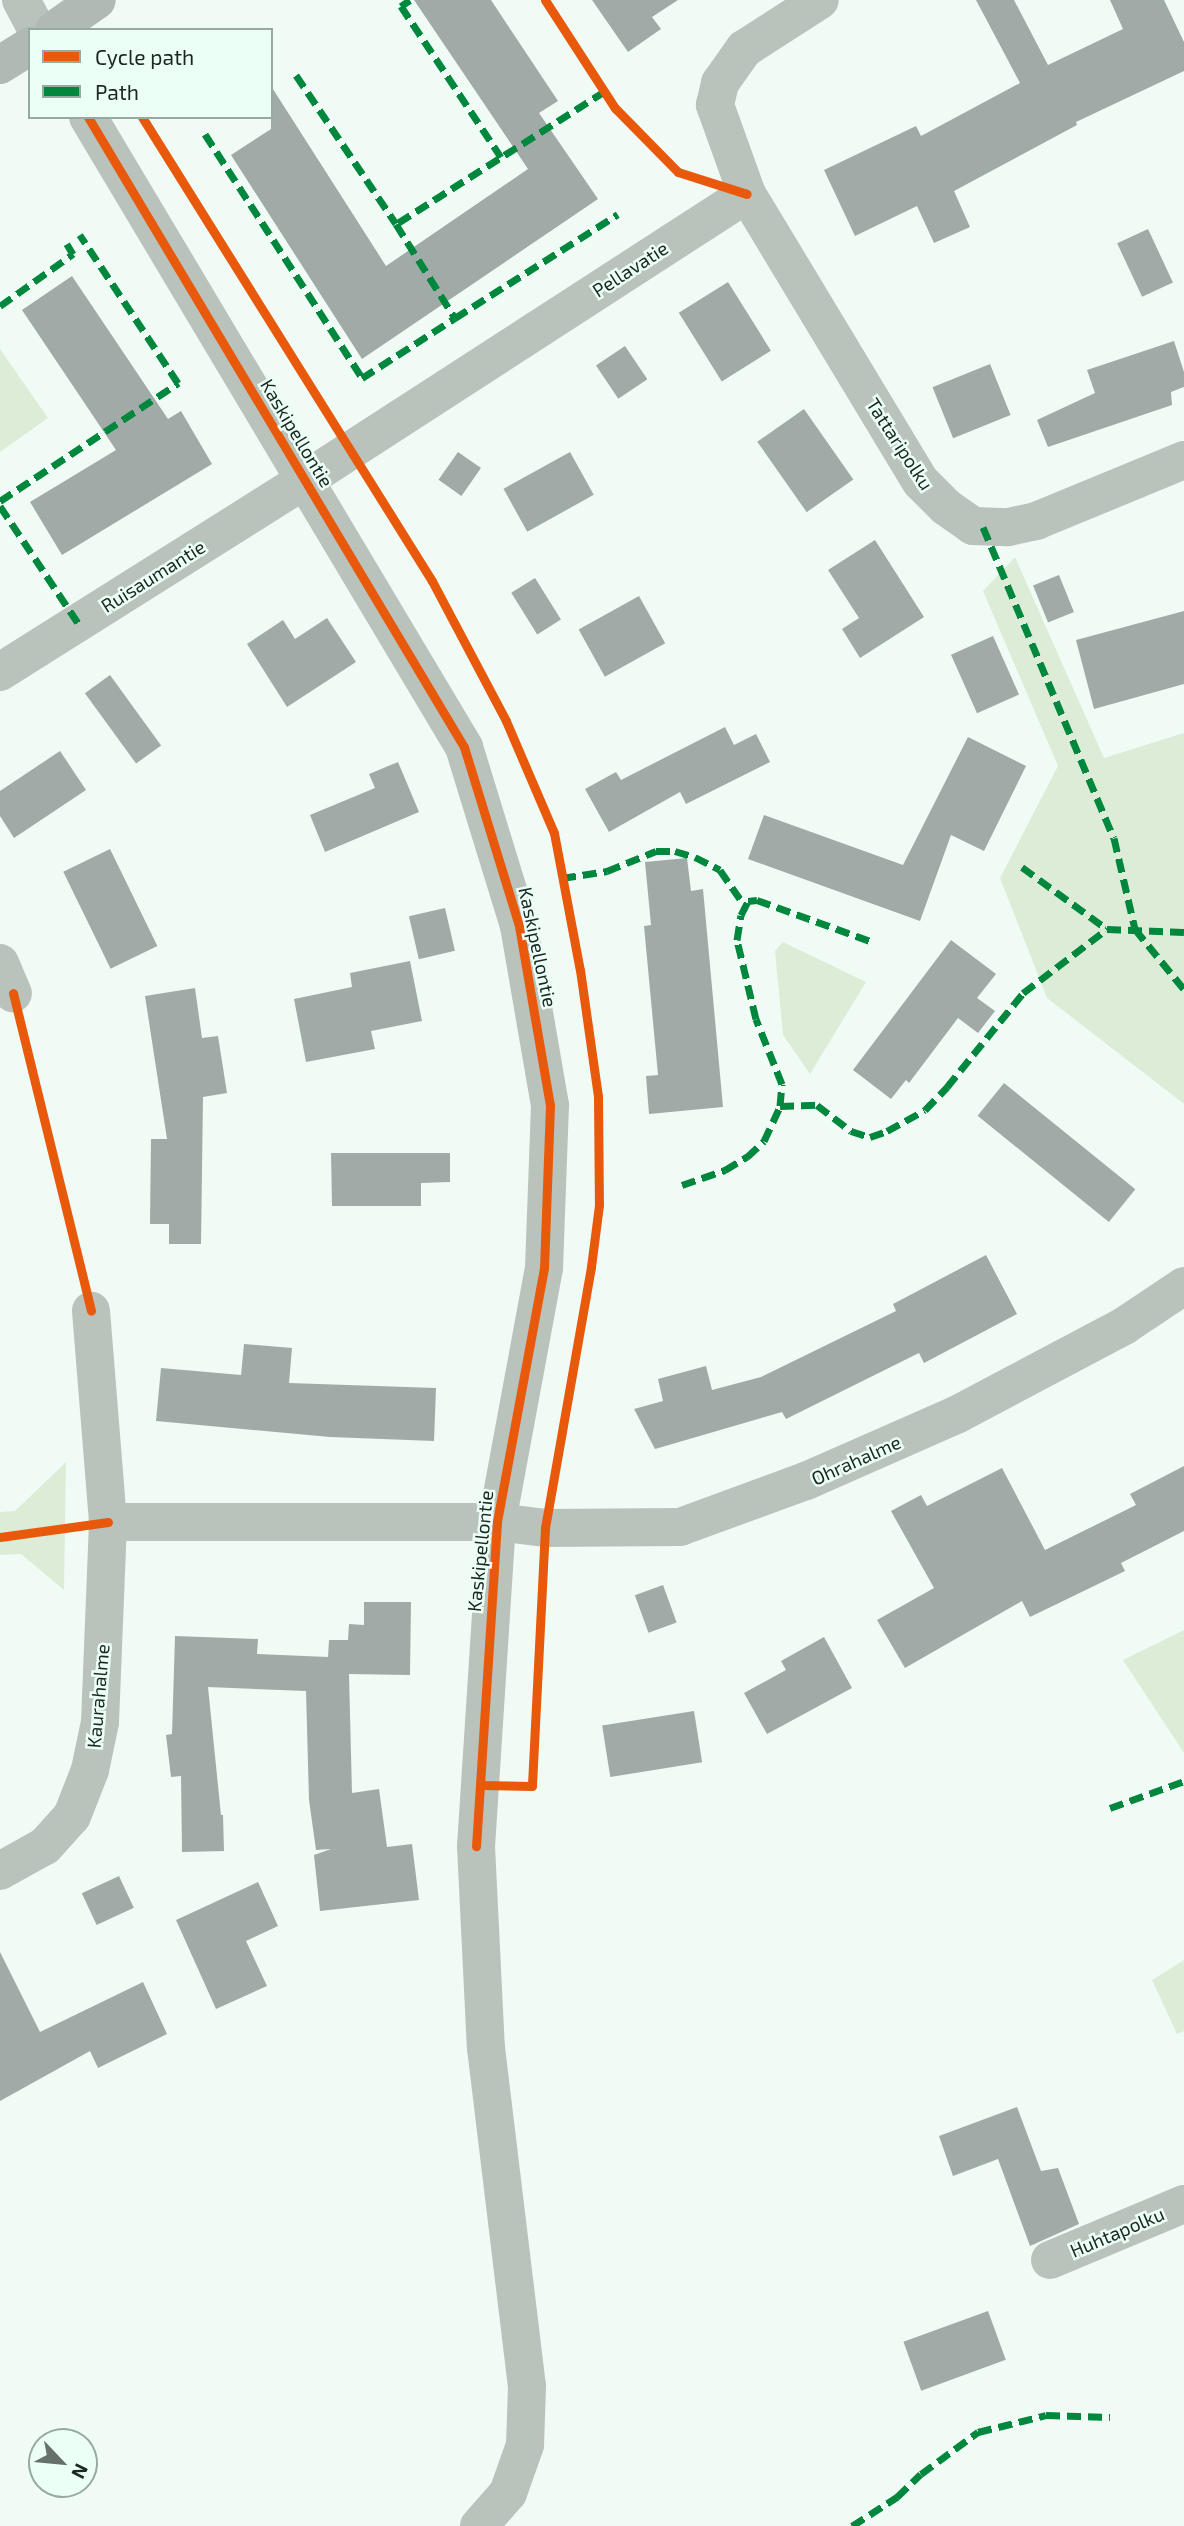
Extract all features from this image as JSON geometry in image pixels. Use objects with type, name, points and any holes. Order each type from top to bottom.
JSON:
[{"type":"main road","points":[[57,28],[97,0]]},
{"type":"main road","points":[[0,65],[28,47]]},
{"type":"street","points":[[21,0],[36,28]]},
{"type":"street","points":[[747,194],[715,105],[720,83],[744,49],[820,0]]},
{"type":"street","name":"Kaskipellontie","points":[[89,119],[464,747],[519,926],[550,1105],[544,1268],[496,1522],[475,1846],[486,2048],[527,2386],[525,2445],[508,2493],[479,2526]]},
{"type":"street","name":"Tattaripolku","points":[[747,194],[921,482],[946,507],[973,526],[1009,527],[1036,521],[1184,460]]},
{"type":"street","name":"Pellavatie","points":[[305,480],[747,194]]},
{"type":"street","name":"Ruisaumantie","points":[[0,672],[305,480]]},
{"type":"street","name":"Ohrahalme","points":[[496,1522],[545,1528],[680,1527],[806,1482],[958,1414],[1106,1337],[1184,1286]]},
{"type":"street","name":"Kaurahalme","points":[[0,1871],[46,1846],[72,1816],[90,1770],[100,1722],[108,1522],[91,1311]]},
{"type":"street","points":[[108,1522],[496,1522]]},
{"type":"street","name":"Huhtapolku","points":[[1050,2260],[1184,2204]]},
{"type":"green space","points":[[0,349],[48,418],[0,452]]},
{"type":"green space","points":[[1015,557],[1104,758],[1184,733],[1184,1104],[1047,998],[1000,878],[1058,766],[983,591]]},
{"type":"green space","points":[[783,942],[866,982],[810,1074],[783,1035],[775,951]]},
{"type":"green space","points":[[66,1462],[64,1590],[21,1554],[0,1555],[0,1512],[15,1511]]},
{"type":"green space","points":[[1184,1630],[1184,1753],[1123,1660]]},
{"type":"green space","points":[[1184,1960],[1184,2031],[1177,2034],[1152,1980]]},
{"type":"building","points":[[414,0],[491,0],[558,101],[539,113],[598,199],[362,359],[231,155],[271,129],[273,89],[386,266],[528,169]]},
{"type":"building","points":[[592,0],[678,0],[652,17],[661,29],[628,52]]},
{"type":"building","points":[[976,0],[1014,0],[1048,65],[1123,29],[1110,0],[1164,0],[1184,42],[1184,71],[1076,122],[1077,125],[954,191],[970,227],[934,243],[917,206],[855,236],[824,170],[916,126],[921,136],[1020,83]]},
{"type":"building","points":[[1148,229],[1173,282],[1142,297],[1117,243]]},
{"type":"building","points":[[72,276],[168,419],[181,411],[212,464],[62,555],[30,502],[116,450],[22,310]]},
{"type":"building","points":[[728,282],[771,351],[722,381],[679,313]]},
{"type":"building","points":[[1174,341],[1184,372],[1184,387],[1171,392],[1172,405],[1048,447],[1037,420],[1095,393],[1087,370]]},
{"type":"building","points":[[625,346],[647,379],[618,399],[596,366]]},
{"type":"building","points":[[990,364],[1011,415],[953,438],[933,387]]},
{"type":"building","points":[[804,409],[853,479],[807,512],[757,442]]},
{"type":"building","points":[[458,452],[481,468],[461,496],[438,480]]},
{"type":"building","points":[[570,452],[594,495],[527,532],[504,489]]},
{"type":"building","points":[[875,540],[924,617],[860,658],[842,629],[859,618],[828,570]]},
{"type":"building","points":[[1059,575],[1074,612],[1048,623],[1033,585]]},
{"type":"building","points":[[535,578],[561,620],[537,634],[511,593]]},
{"type":"building","points":[[639,596],[665,643],[605,677],[579,629]]},
{"type":"building","points":[[1184,611],[1184,684],[1094,709],[1076,640]]},
{"type":"building","points":[[327,618],[356,662],[287,707],[247,644],[283,620],[295,639]]},
{"type":"building","points":[[993,636],[1019,694],[977,713],[951,655]]},
{"type":"building","points":[[110,675],[161,745],[136,764],[85,693]]},
{"type":"building","points":[[725,727],[734,745],[756,734],[770,762],[686,804],[680,792],[609,832],[585,789],[616,772],[621,780]]},
{"type":"building","points":[[968,737],[1026,766],[984,851],[951,835],[920,921],[748,859],[764,815],[903,865]]},
{"type":"building","points":[[60,751],[86,790],[14,838],[0,816],[0,791]]},
{"type":"building","points":[[398,762],[419,812],[325,852],[310,815],[375,788],[369,774]]},
{"type":"building","points":[[110,849],[157,946],[111,969],[63,872]]},
{"type":"building","points":[[687,858],[691,891],[703,889],[723,1107],[649,1114],[646,1076],[658,1075],[644,926],[651,925],[645,862]]},
{"type":"building","points":[[445,908],[455,951],[419,959],[409,916]]},
{"type":"building","points":[[951,940],[996,974],[977,998],[995,1011],[978,1033],[958,1018],[909,1083],[906,1080],[891,1099],[853,1070]]},
{"type":"building","points":[[410,961],[422,1021],[371,1031],[375,1049],[306,1062],[294,999],[352,987],[350,973]]},
{"type":"building","points":[[195,988],[202,1038],[218,1036],[227,1093],[203,1097],[201,1244],[169,1244],[169,1224],[150,1224],[151,1139],[167,1139],[145,996]]},
{"type":"building","points":[[1004,1083],[1135,1189],[1109,1222],[978,1116]]},
{"type":"building","points":[[331,1153],[450,1153],[450,1182],[421,1183],[421,1206],[332,1206]]},
{"type":"building","points":[[986,1255],[1017,1314],[924,1363],[919,1353],[786,1419],[782,1412],[655,1449],[634,1409],[663,1401],[658,1379],[706,1366],[712,1390],[761,1377],[896,1311],[893,1304]]},
{"type":"building","points":[[244,1344],[292,1348],[289,1383],[436,1388],[434,1441],[330,1437],[156,1421],[161,1368],[241,1375]]},
{"type":"building","points":[[1184,1466],[1184,1531],[1121,1563],[1125,1571],[1030,1617],[1022,1601],[905,1668],[877,1620],[934,1588],[891,1511],[921,1495],[927,1506],[1002,1468],[1045,1550],[1136,1505],[1130,1494]]},
{"type":"building","points":[[663,1585],[677,1623],[648,1633],[635,1595]]},
{"type":"building","points":[[364,1602],[411,1602],[410,1675],[349,1674],[352,1793],[379,1789],[387,1847],[412,1844],[419,1900],[320,1911],[314,1855],[331,1849],[316,1850],[309,1800],[306,1691],[208,1687],[223,1815],[224,1851],[182,1852],[181,1776],[171,1777],[166,1735],[172,1734],[175,1636],[258,1639],[257,1654],[328,1657],[329,1640],[348,1640],[349,1624],[364,1625]]},
{"type":"building","points":[[824,1637],[852,1688],[767,1734],[744,1693],[786,1670],[781,1661]]},
{"type":"building","points":[[694,1711],[702,1762],[610,1777],[602,1726]]},
{"type":"building","points":[[119,1876],[134,1908],[97,1925],[82,1893]]},
{"type":"building","points":[[258,1882],[278,1926],[246,1941],[267,1986],[216,2009],[176,1920]]},
{"type":"building","points":[[0,1952],[40,2032],[143,1982],[167,2034],[98,2068],[90,2051],[0,2101]]},
{"type":"building","points":[[1017,2107],[1041,2171],[1058,2168],[1079,2224],[1030,2246],[998,2159],[953,2176],[939,2136]]},
{"type":"building","points":[[988,2311],[1006,2360],[921,2391],[903,2342]]},
{"type":"marked path","points":[[410,0],[401,6],[501,157]]},
{"type":"marked path","points":[[296,75],[396,224]]},
{"type":"marked path","points":[[605,91],[396,224],[455,318],[618,214]]},
{"type":"marked path","points":[[205,134],[362,378],[455,318]]},
{"type":"marked path","points":[[0,501],[178,383],[80,235]]},
{"type":"marked path","points":[[0,306],[73,254],[67,244]]},
{"type":"marked path","points":[[0,506],[78,623]]},
{"type":"marked path","points":[[983,527],[1114,838],[1135,929],[1184,989]]},
{"type":"marked path","points":[[562,878],[607,871],[656,851],[675,851],[695,857],[720,870],[745,906]]},
{"type":"marked path","points":[[1022,867],[1107,929],[1184,932]]},
{"type":"marked path","points":[[682,1185],[725,1170],[747,1157],[764,1141],[780,1106],[782,1084],[756,1019],[737,940],[741,915],[748,901],[757,900],[870,941]]},
{"type":"marked path","points":[[780,1106],[817,1105],[851,1131],[870,1137],[887,1131],[925,1110],[1023,993],[1107,929]]},
{"type":"marked path","points":[[1110,1808],[1184,1781]]},
{"type":"marked path","points":[[852,2526],[897,2497],[921,2474],[978,2432],[1046,2415],[1110,2417]]},
{"type":"cycle path","points":[[545,0],[615,108],[678,172],[747,194]]},
{"type":"cycle path","points":[[89,119],[464,747],[519,926],[550,1105],[544,1268],[497,1522],[476,1846]]},
{"type":"cycle path","points":[[143,119],[432,581],[506,721],[554,833],[580,970],[598,1097],[599,1205],[591,1267],[545,1528],[532,1786],[480,1785]]},
{"type":"cycle path","points":[[13,993],[91,1311]]},
{"type":"cycle path","points":[[0,1537],[108,1522]]}]
